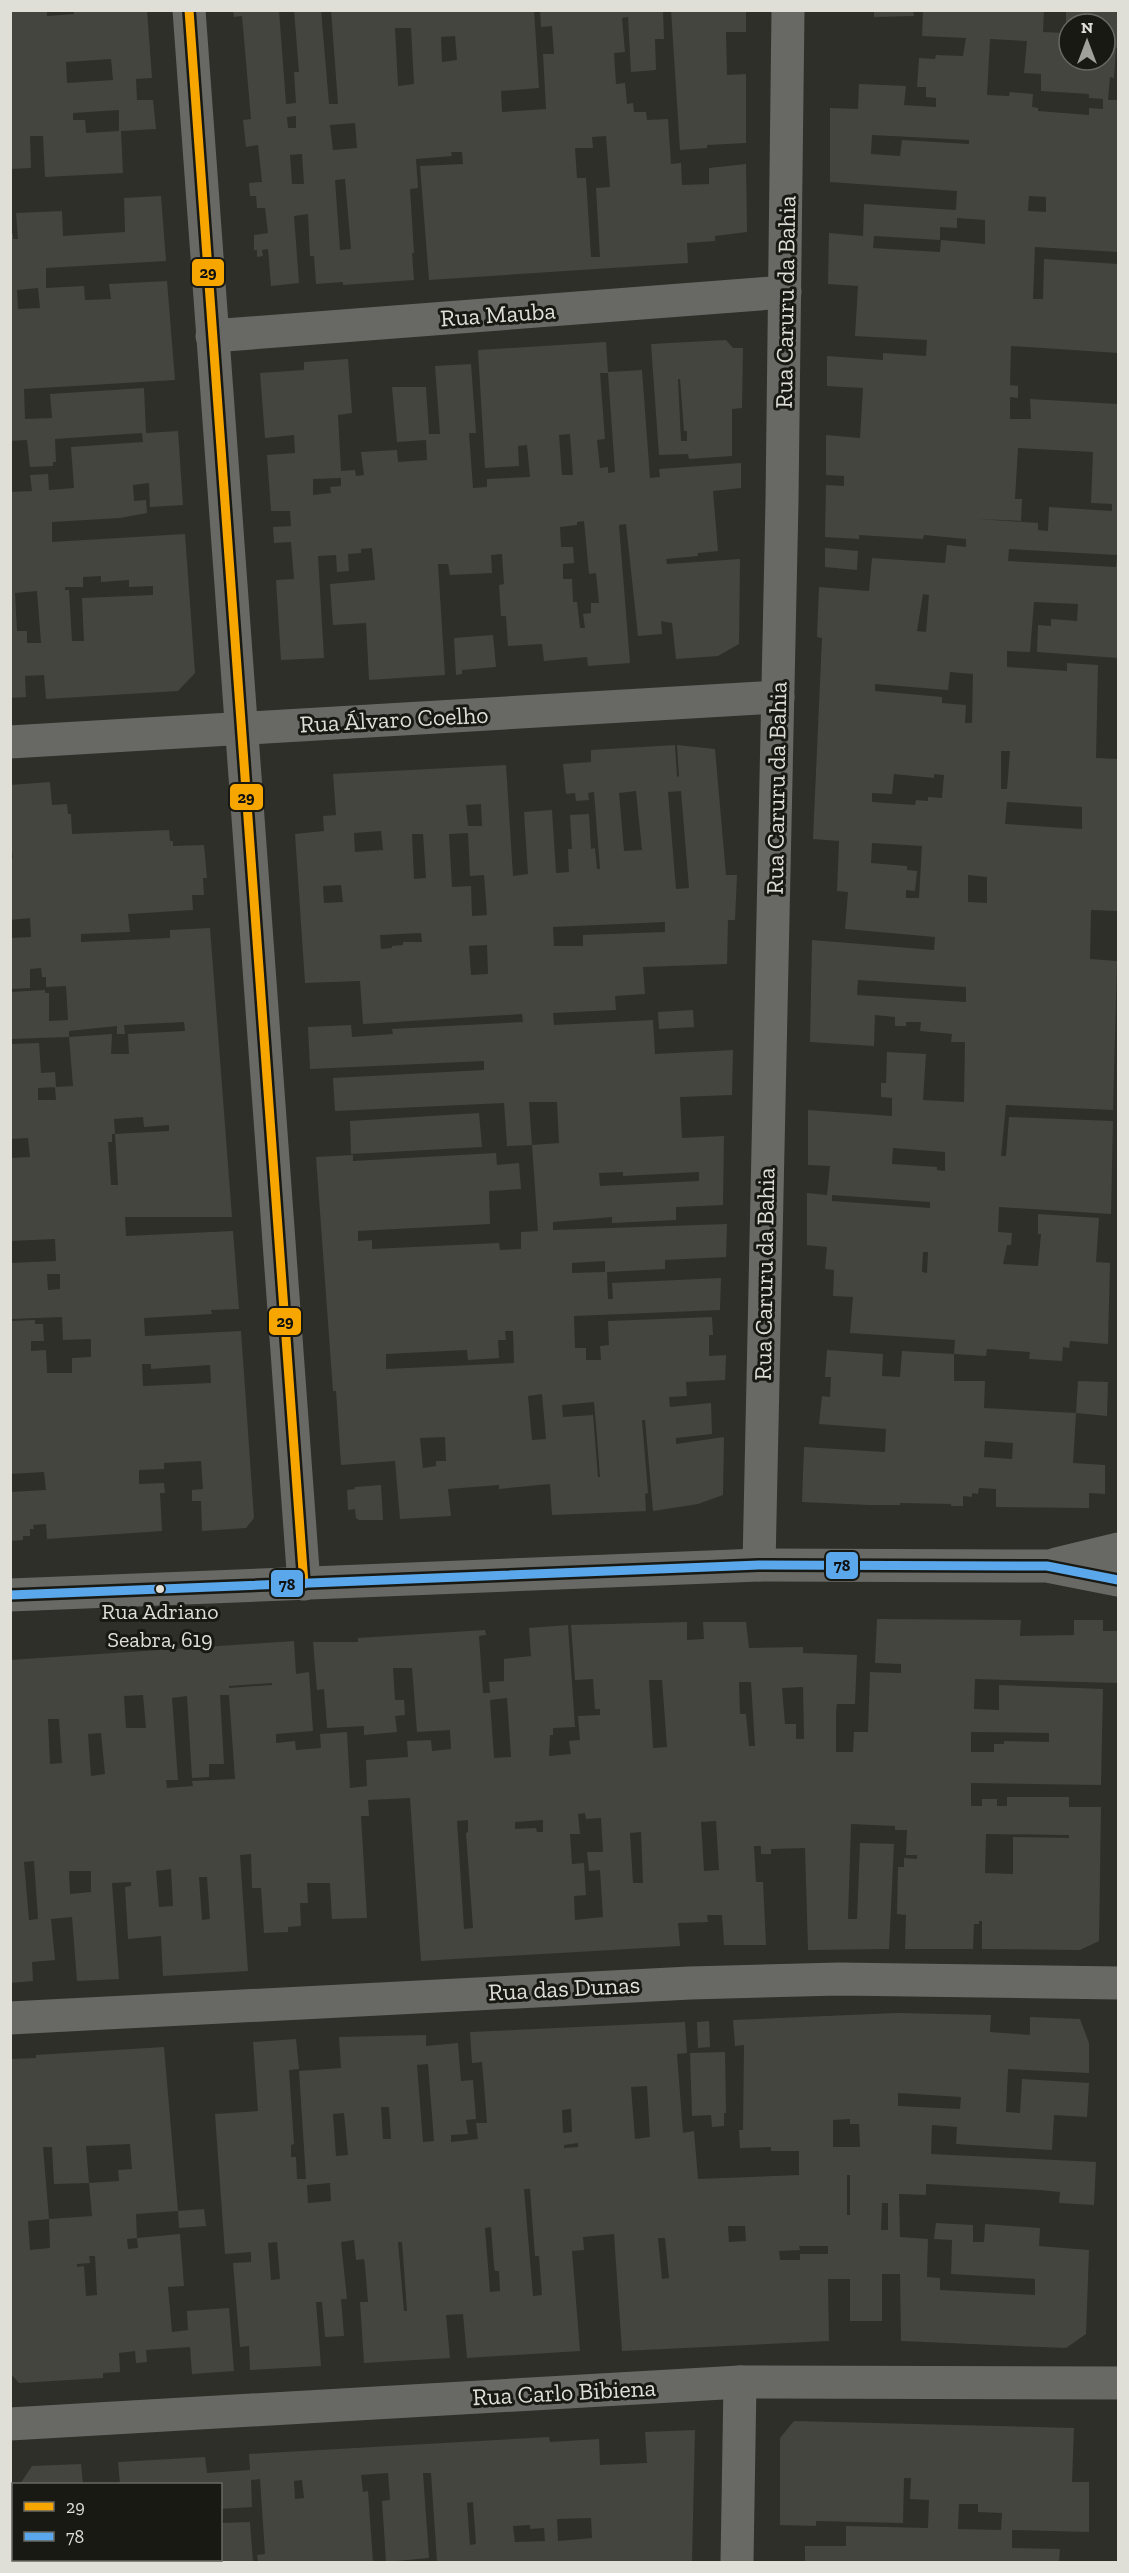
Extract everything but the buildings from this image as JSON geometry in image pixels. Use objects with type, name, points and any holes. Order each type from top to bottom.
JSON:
[{"type":"street","points":[[189,10],[304,1584]]},
{"type":"street","name":"Rua Caruru da Bahia","points":[[759,1565],[778,697],[788,10]]},
{"type":"street","name":"Rua Mauba","points":[[212,336],[785,292]]},
{"type":"street","name":"Rua Álvaro Coelho","points":[[10,742],[778,697]]},
{"type":"street","points":[[1047,1566],[1119,1550]]},
{"type":"street","points":[[10,1595],[759,1565],[1047,1566],[1119,1581]]},
{"type":"street","name":"Rua das Dunas","points":[[10,2018],[690,1983],[838,1979],[1119,1983]]},
{"type":"street","points":[[736,2562],[740,2382]]},
{"type":"street","name":"Rua Carlo Bibiena","points":[[10,2424],[740,2382],[1119,2383]]},
{"type":"transit line","name":"29","points":[[189,10],[304,1584]]},
{"type":"transit line","name":"78","points":[[10,1595],[759,1565],[1047,1566],[1118,1580]]},
{"type":"place","name":"Rua Adriano Seabra, 619","points":[[160,1589]]}]
